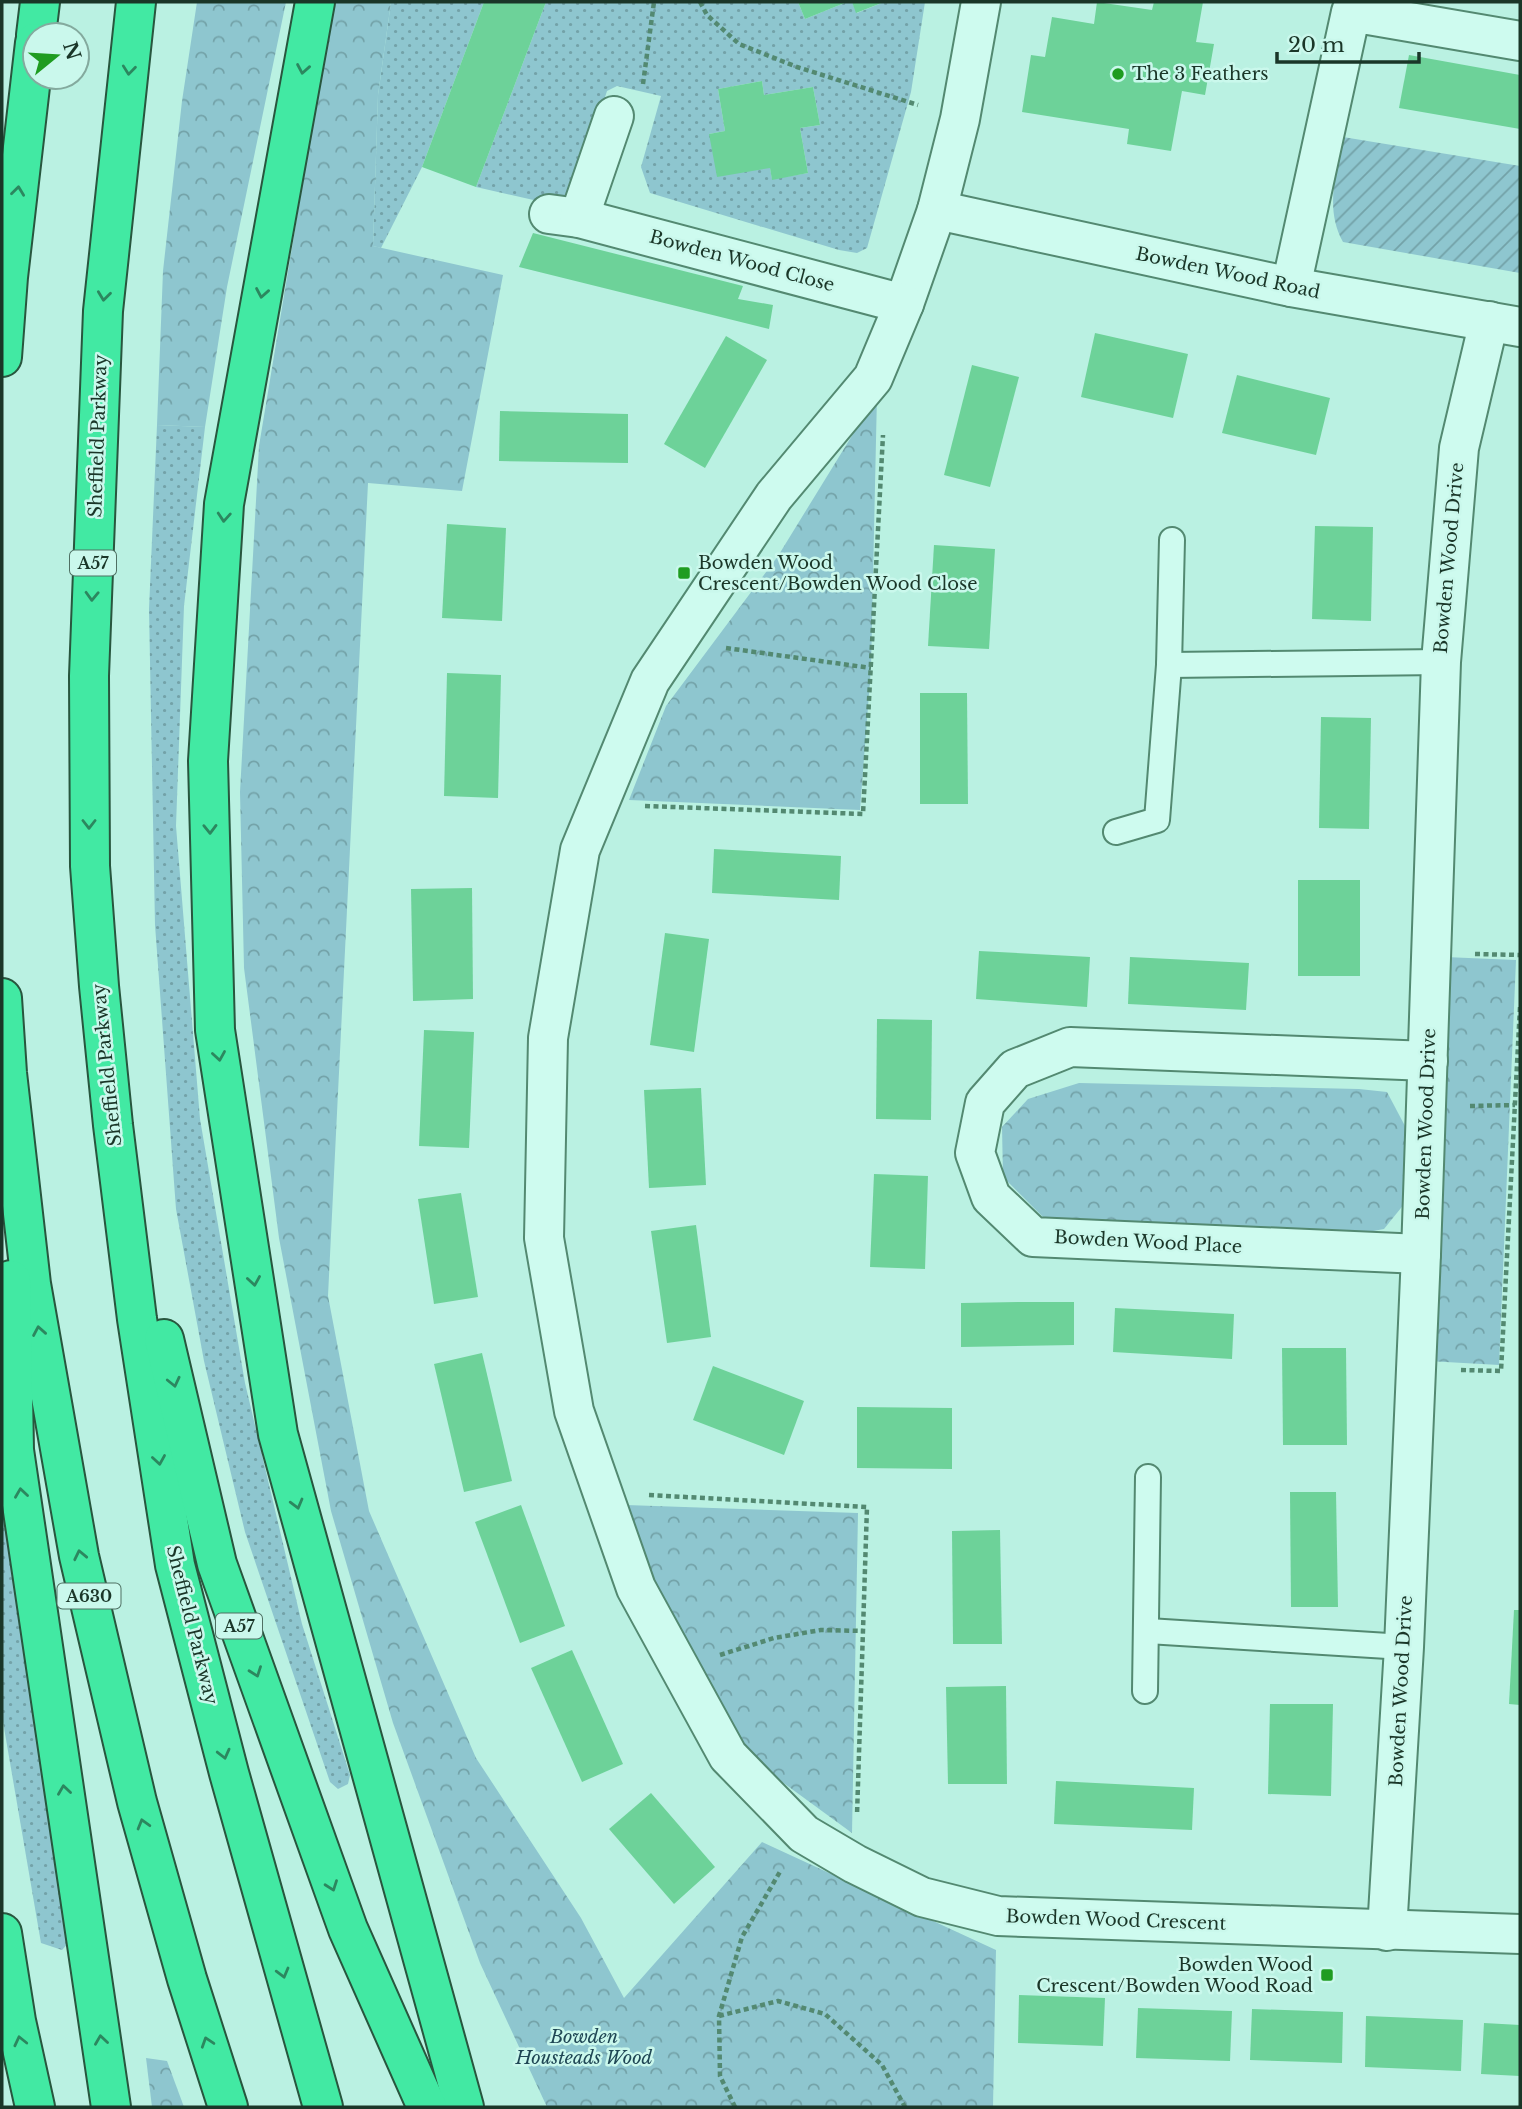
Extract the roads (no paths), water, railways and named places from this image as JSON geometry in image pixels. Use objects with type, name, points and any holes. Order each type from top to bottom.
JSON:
[{"type":"highway","points":[[38,21],[40,2]]},
{"type":"highway","name":"Sheffield Parkway","points":[[136,2],[103,311],[89,676],[90,866],[113,1125],[137,1319],[175,1565],[229,1773],[323,2107]]},
{"type":"highway","points":[[315,2],[224,504],[208,761],[215,1030],[278,1434],[464,2107]]},
{"type":"highway","points":[[2,357],[8,277],[29,91]]},
{"type":"highway","points":[[2,998],[7,1073],[14,1450],[111,2107]]},
{"type":"highway","name":"A630","points":[[7,1073],[31,1284],[79,1556],[137,1802],[187,1979],[228,2107]]},
{"type":"highway","name":"A57","points":[[113,1125],[217,1564],[348,1929],[427,2107]]},
{"type":"highway","points":[[2,1933],[16,2021],[35,2107]]},
{"type":"street","name":"Bowden Wood Crescent","points":[[981,2],[960,119],[937,210],[904,304],[873,378],[775,496],[650,681],[580,850],[548,1038],[544,1238],[575,1411],[636,1588],[728,1756],[804,1834],[855,1864],[922,1897],[998,1916],[1520,1934]]},
{"type":"street","points":[[1291,287],[1351,12],[1520,41]]},
{"type":"street","name":"Bowden Wood Close","points":[[614,116],[564,216],[904,304]]},
{"type":"street","name":"Bowden Wood Road","points":[[937,210],[1291,287],[1505,324]]},
{"type":"street","name":"Bowden Wood Drive","points":[[1388,1931],[1404,1647],[1421,1254],[1441,662],[1459,448],[1505,324]]},
{"type":"street","name":"Bowden Wood Place","points":[[1421,1254],[1033,1237],[991,1197],[975,1153],[985,1103],[1014,1069],[1070,1047],[1428,1061]]},
{"type":"lane","points":[[1116,832],[1157,820],[1168,665],[1172,540]]},
{"type":"lane","points":[[1168,665],[1441,662]]},
{"type":"lane","points":[[1145,1691],[1148,1477]]},
{"type":"lane","points":[[1147,1631],[1404,1647]]},
{"type":"place","name":"The 3 Feathers","points":[[1118,74]]},
{"type":"place","name":"Bowden Wood Crescent/Bowden Wood Close","points":[[684,573]]},
{"type":"place","name":"Bowden Wood Crescent/Bowden Wood Road","points":[[1327,1975]]},
{"type":"park label","name":"Bowden Housteads Wood","points":[[584,2047]]}]
